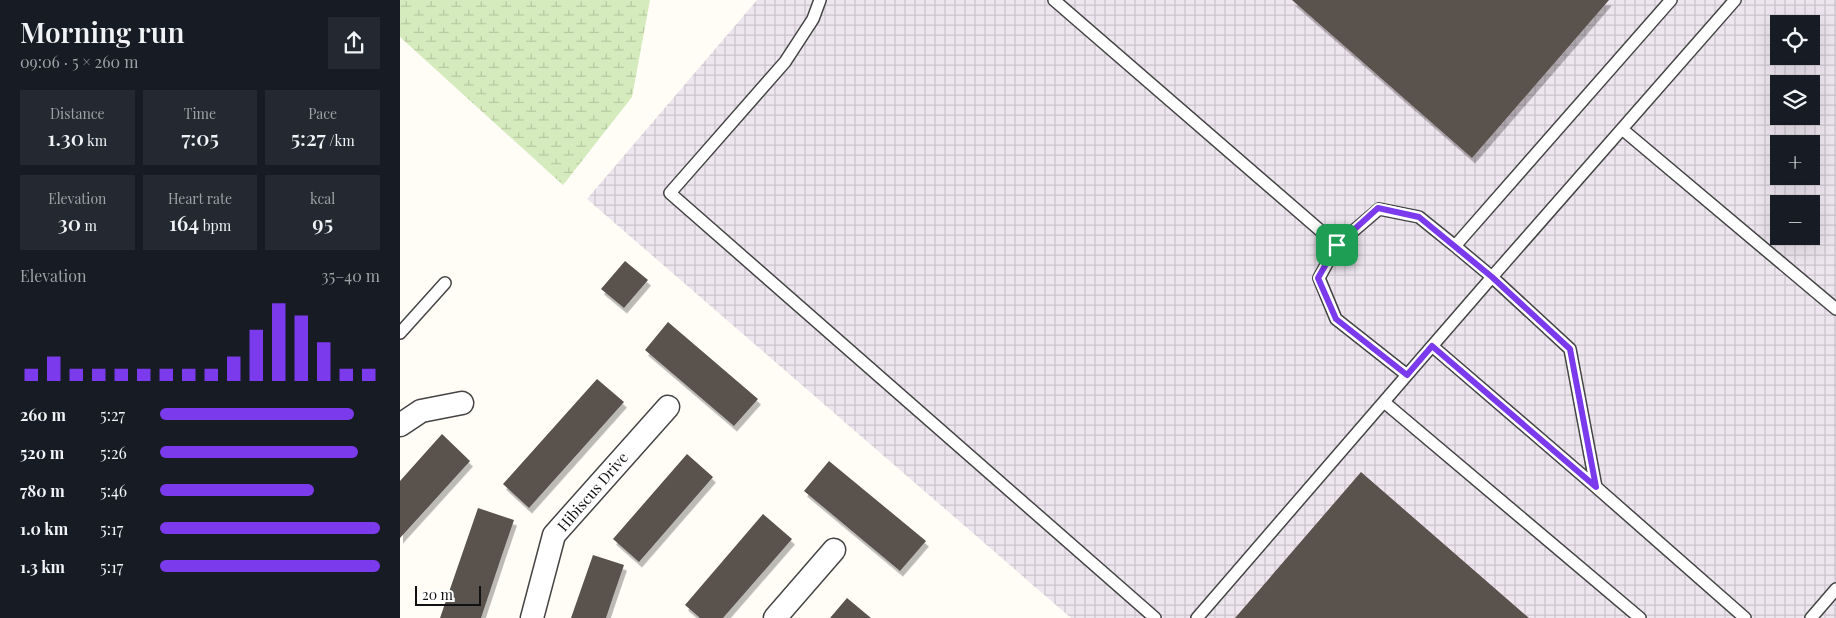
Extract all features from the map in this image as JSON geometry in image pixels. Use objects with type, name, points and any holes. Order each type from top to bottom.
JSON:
[{"type":"street","points":[[400,425],[421,411],[462,403]]},
{"type":"street","name":"Hibiscus Drive","points":[[532,618],[554,535],[668,407]]},
{"type":"street","points":[[775,618],[834,550]]},
{"type":"lane","points":[[820,0],[813,19],[786,62],[670,193],[1155,618]]},
{"type":"lane","points":[[1054,0],[1337,245]]},
{"type":"lane","points":[[1455,246],[1671,0]]},
{"type":"lane","points":[[1197,618],[1735,0]]},
{"type":"lane","points":[[1622,129],[1836,309]]},
{"type":"lane","points":[[1407,375],[1336,319],[1318,278],[1337,245],[1378,208],[1419,217],[1492,277],[1570,349],[1596,487]]},
{"type":"lane","points":[[400,333],[445,283]]},
{"type":"lane","points":[[1432,346],[1745,618]]},
{"type":"lane","points":[[1384,402],[1640,618]]},
{"type":"lane","points":[[1811,618],[1836,589]]},
{"type":"shaded area","points":[[757,0],[1836,0],[1836,618],[1071,618],[587,199]]},
{"type":"green space","points":[[400,0],[650,0],[632,97],[563,185],[400,37]]},
{"type":"building","points":[[1292,0],[1609,0],[1472,158]]},
{"type":"building","points":[[625,261],[648,280],[624,308],[601,289]]},
{"type":"building","points":[[668,322],[758,399],[734,426],[645,350]]},
{"type":"building","points":[[597,379],[624,402],[529,508],[503,484]]},
{"type":"building","points":[[442,434],[470,461],[400,538],[400,481]]},
{"type":"building","points":[[687,454],[713,477],[639,562],[613,539]]},
{"type":"building","points":[[829,461],[926,541],[900,571],[804,491]]},
{"type":"building","points":[[1361,472],[1529,618],[1235,618]]},
{"type":"building","points":[[478,508],[514,520],[481,618],[440,618]]},
{"type":"building","points":[[763,514],[792,539],[723,618],[700,618],[685,605]]},
{"type":"building","points":[[593,555],[624,565],[606,618],[571,618]]},
{"type":"building","points":[[847,598],[871,618],[830,618]]},
{"type":"route","points":[[1378,208],[1419,217],[1492,277],[1570,349],[1596,487],[1432,346],[1407,375],[1336,319],[1318,278],[1337,245],[1378,208]]}]
